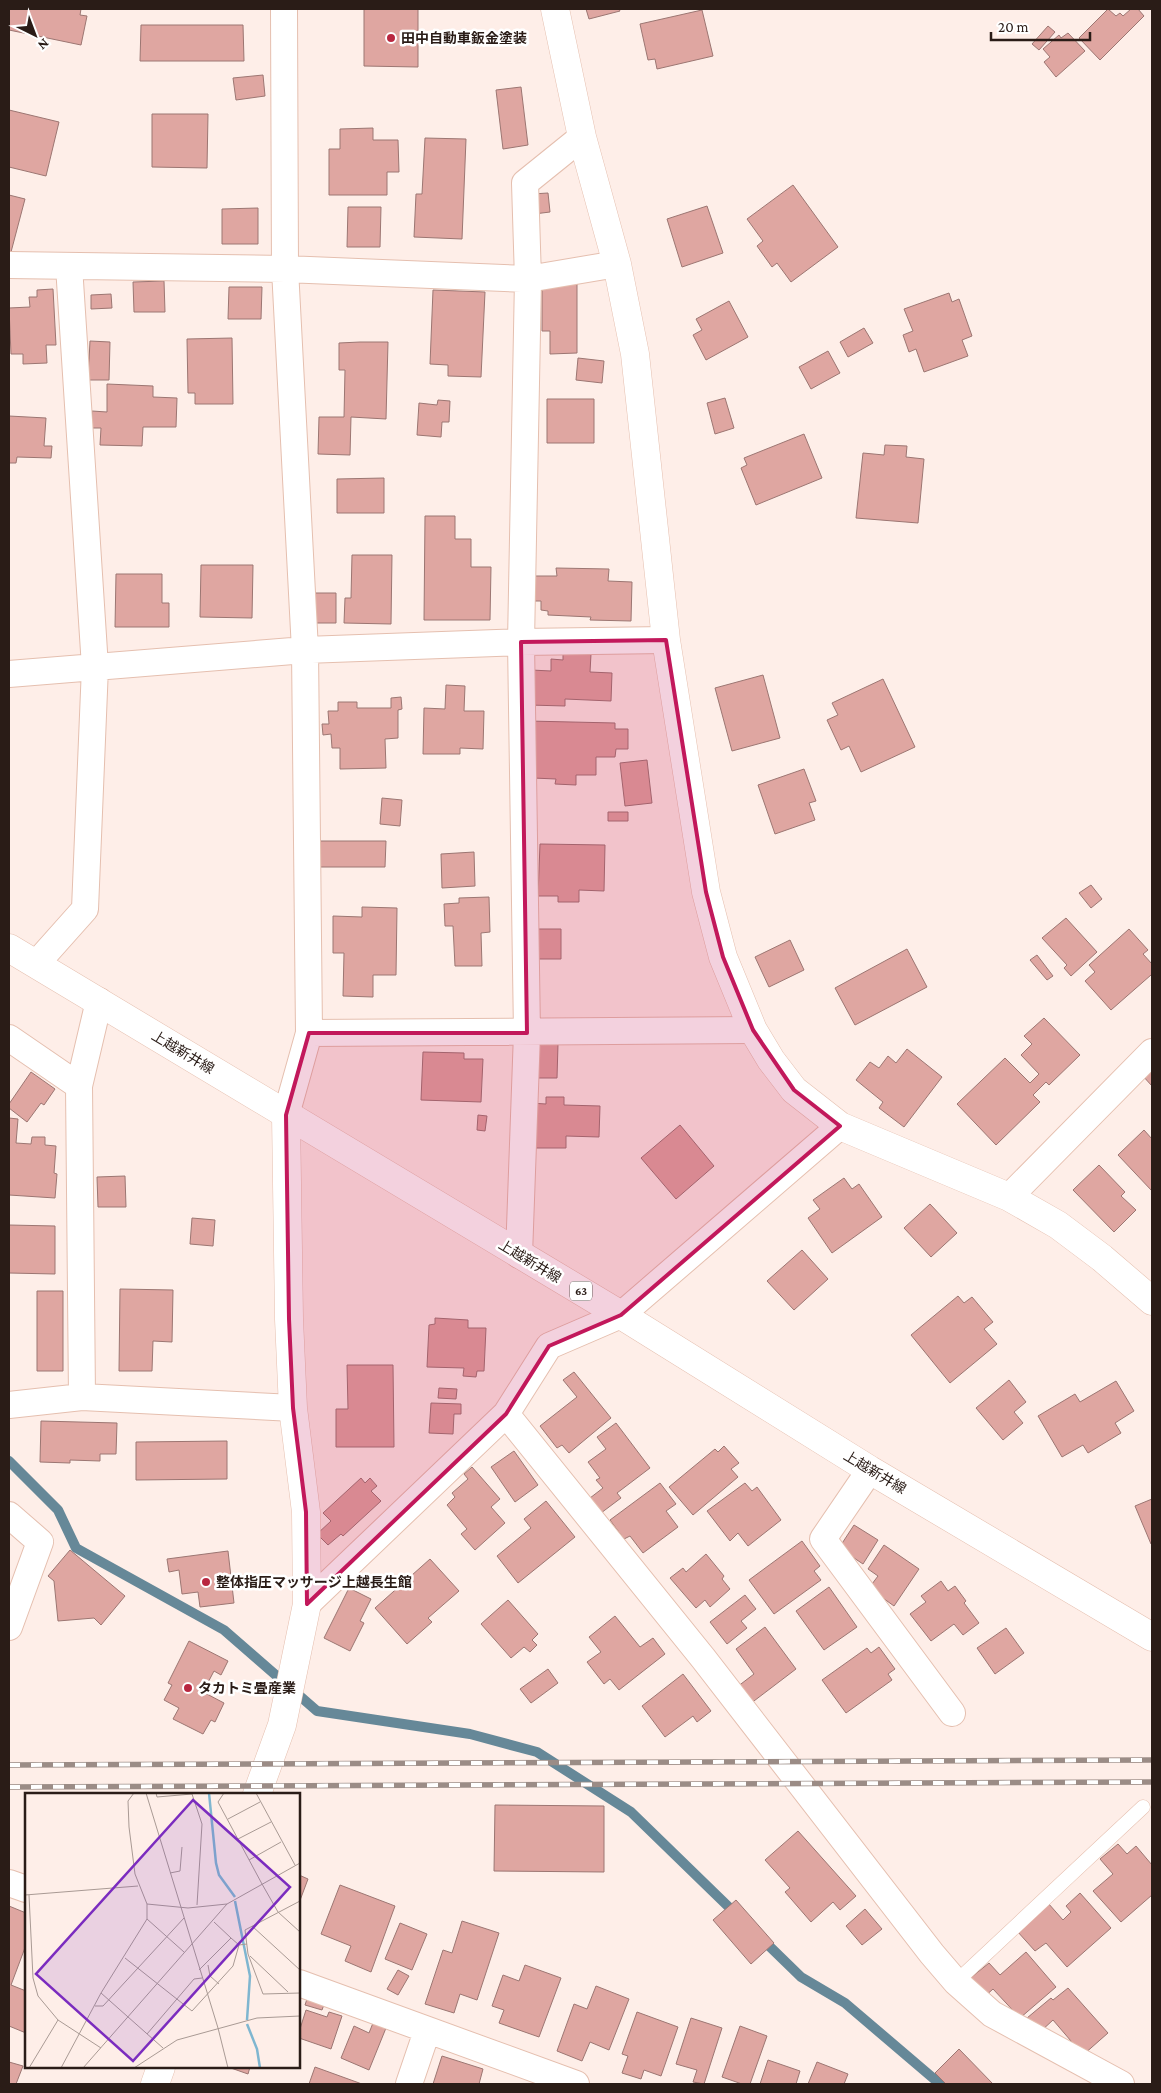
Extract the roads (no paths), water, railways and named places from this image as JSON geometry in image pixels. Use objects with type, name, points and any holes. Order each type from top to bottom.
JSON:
[{"type":"street","points":[[257,1793],[282,1725],[307,1604],[306,1512],[293,1408],[289,1319],[286,1115],[309,1033],[305,650],[285,269],[284,9]]},
{"type":"street","points":[[555,9],[582,137],[617,264],[635,354],[666,640],[706,892],[723,957],[753,1030],[771,1060],[794,1090],[840,1126],[1009,1197],[1058,1225],[1102,1258],[1152,1301]]},
{"type":"street","points":[[519,1255],[527,1033],[521,642],[528,279],[525,183],[582,137]]},
{"type":"street","points":[[9,265],[285,269],[528,279],[617,264]]},
{"type":"street","points":[[36,964],[85,909],[95,667],[69,266]]},
{"type":"street","points":[[9,674],[305,650],[521,642],[666,640]]},
{"type":"street","name":"上越新井線","points":[[9,948],[621,1315],[870,1470],[1152,1637]]},
{"type":"street","points":[[82,1397],[79,1086],[99,1001]]},
{"type":"street","points":[[309,1033],[753,1030]]},
{"type":"street","points":[[9,1038],[79,1086]]},
{"type":"street","points":[[1009,1197],[1152,1052]]},
{"type":"street","points":[[307,1604],[506,1414],[549,1346],[621,1315],[840,1126]]},
{"type":"street","points":[[9,1405],[82,1397],[293,1408]]},
{"type":"street","points":[[506,1414],[703,1658],[932,1954],[956,1982],[992,2014],[1121,2084]]},
{"type":"street","points":[[870,1470],[823,1539],[952,1713]]},
{"type":"street","points":[[9,1515],[40,1542],[11,1617]]},
{"type":"street","points":[[9,1884],[25,1889]]},
{"type":"street","points":[[300,1983],[576,2084]]},
{"type":"street","points":[[409,2084],[427,2031]]},
{"type":"street","points":[[155,2084],[161,2068]]},
{"type":"lane","points":[[956,1982],[1144,1807]]},
{"type":"waterway","points":[[9,1461],[58,1510],[76,1548],[224,1630],[317,1711],[470,1734],[537,1752],[631,1812],[738,1916]]},
{"type":"waterway","points":[[761,1938],[801,1977],[845,2003],[940,2084]]},
{"type":"railway","points":[[9,1765],[1152,1760]]},
{"type":"railway","points":[[9,1787],[1152,1782]]},
{"type":"place","name":"田中自動車鈑金塗装","points":[[391,38]]},
{"type":"place","name":"整体指圧マッサージ上越長生館","points":[[206,1582]]},
{"type":"place","name":"タカトミ畳産業","points":[[188,1688]]}]
